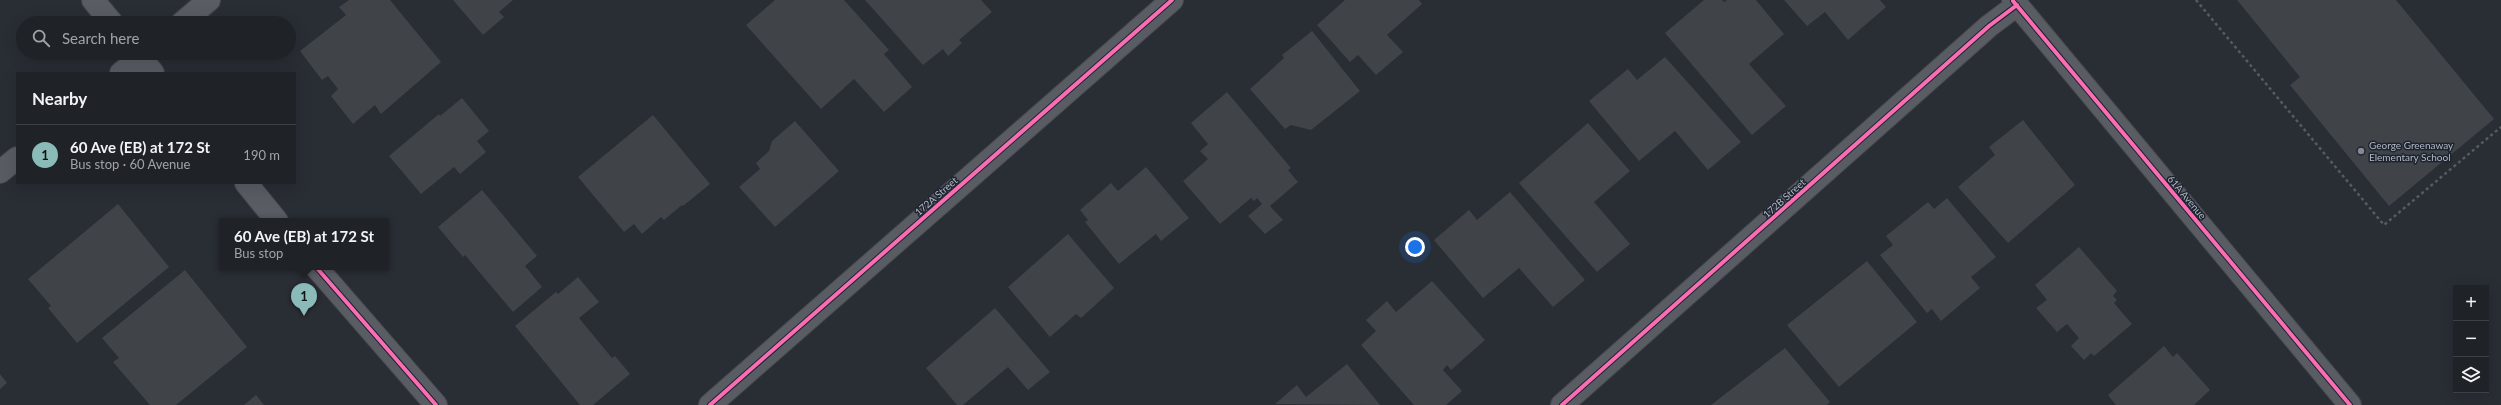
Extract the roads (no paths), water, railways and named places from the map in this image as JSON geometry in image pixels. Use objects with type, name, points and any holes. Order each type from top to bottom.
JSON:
[{"type":"street","points":[[93,0],[106,16]]},
{"type":"street","points":[[190,16],[209,0]]},
{"type":"street","name":"172A Street","points":[[710,405],[1172,0]]},
{"type":"street","name":"172B Street","points":[[1562,405],[1990,26],[2015,2]]},
{"type":"street","name":"61A Avenue","points":[[2015,2],[2350,405]]},
{"type":"street","points":[[123,72],[142,60]]},
{"type":"street","points":[[0,172],[16,159]]},
{"type":"street","points":[[247,184],[275,218]]},
{"type":"street","points":[[319,270],[436,405]]},
{"type":"place","name":"George Greenaway Elementary School","points":[[2361,151]]},
{"type":"place","name":"60 Ave (EB) at 172 St","points":[[304,316]]}]
